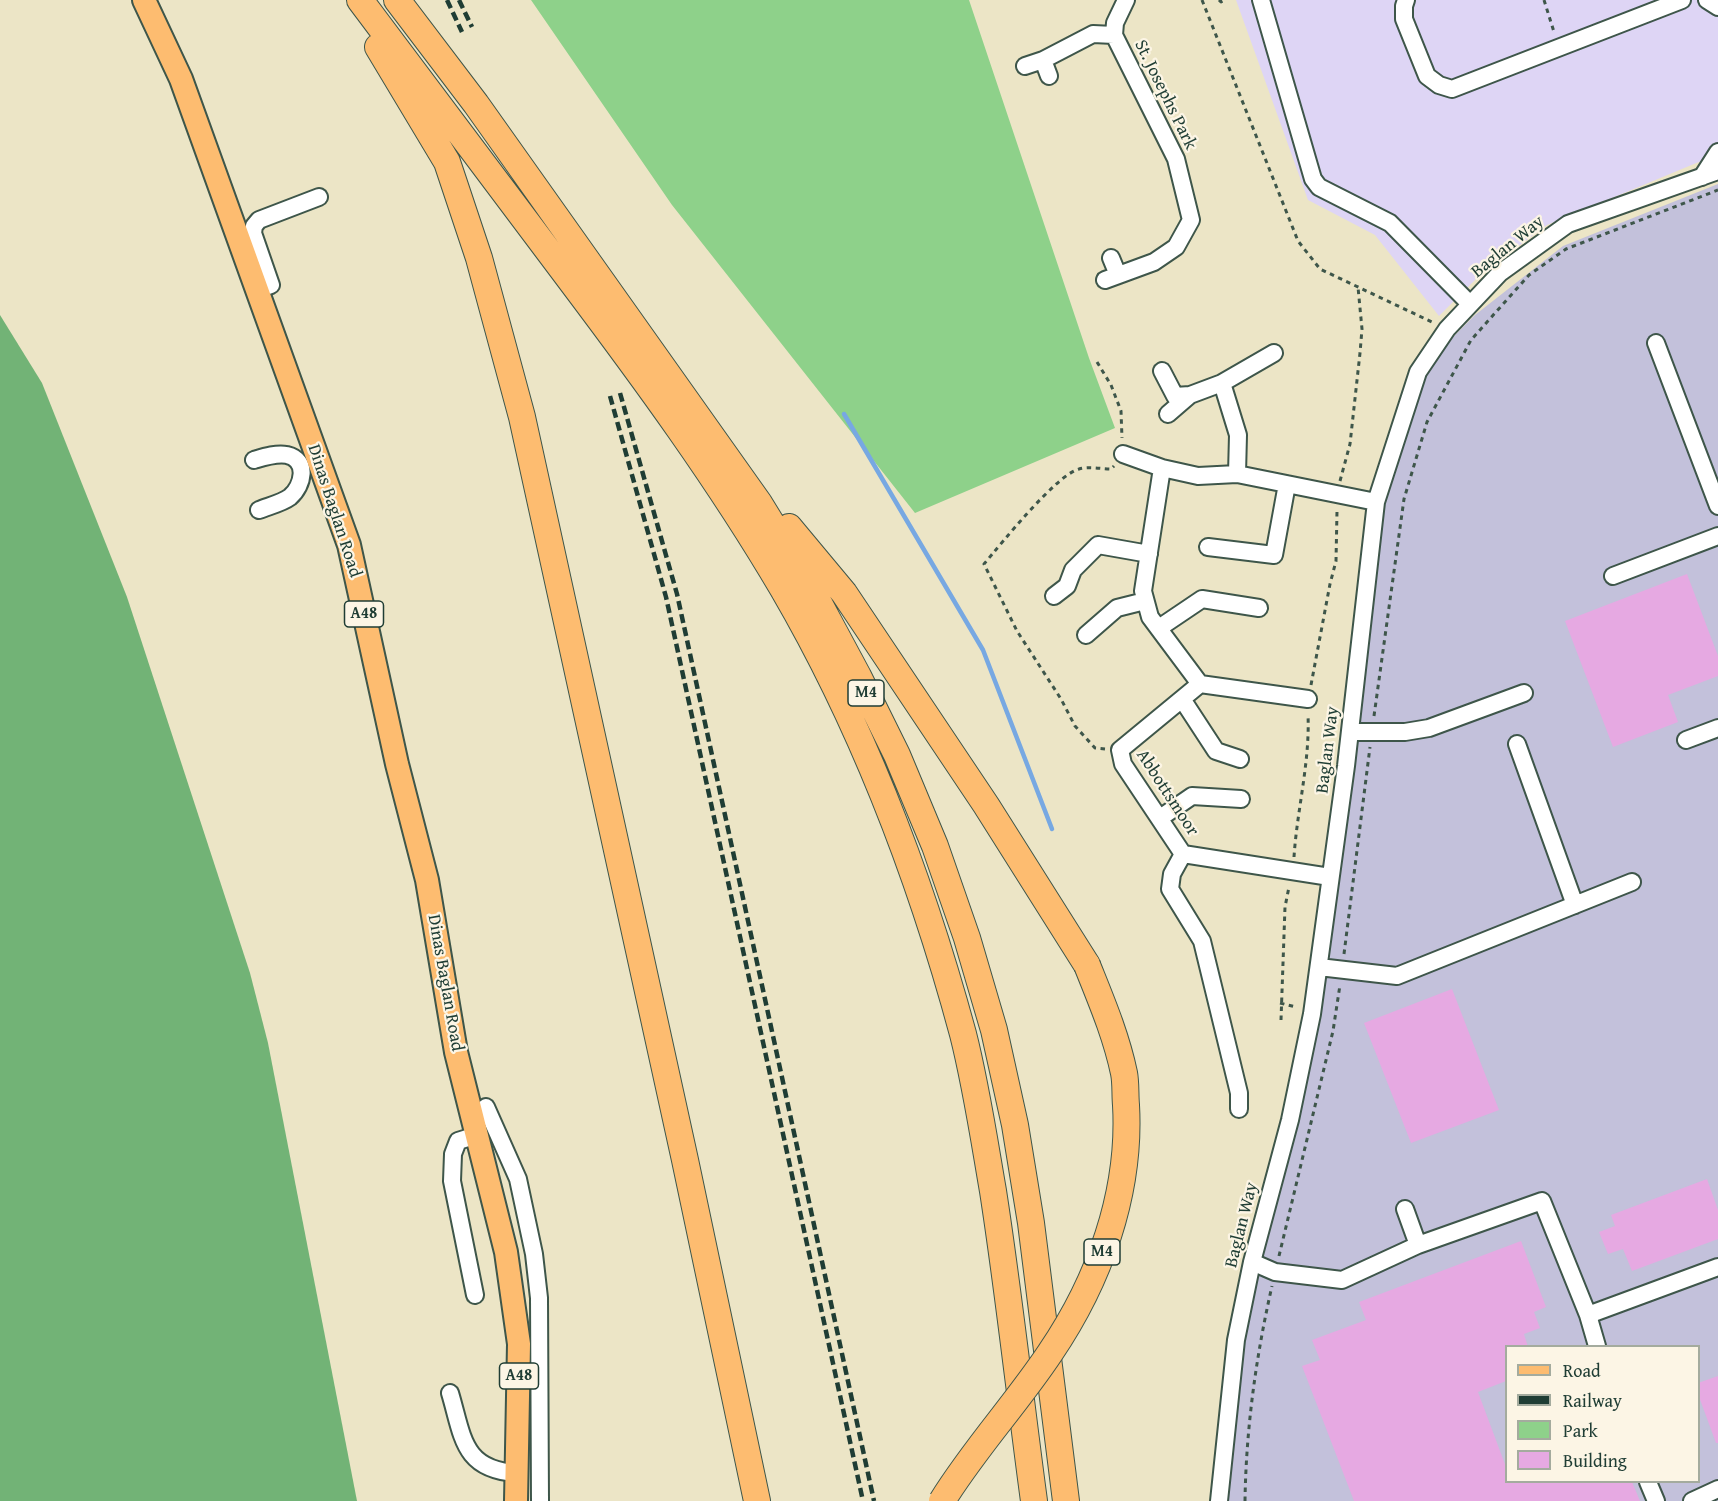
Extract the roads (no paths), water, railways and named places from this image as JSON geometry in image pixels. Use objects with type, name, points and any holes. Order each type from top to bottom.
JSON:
[{"type":"highway","points":[[352,0],[447,162],[478,258],[519,406],[685,1160],[757,1501]]},
{"type":"highway","name":"M4","points":[[360,0],[610,334],[739,516],[785,592],[872,765],[907,854],[938,947],[964,1039],[983,1132],[998,1227],[1034,1501]]},
{"type":"highway","name":"M4","points":[[397,0],[476,104],[759,502],[807,581],[897,755],[935,846],[967,938],[994,1030],[1015,1125],[1031,1224],[1066,1501]]},
{"type":"highway","name":"M4","points":[[709,430],[844,593],[986,805],[1087,965],[1110,1024],[1124,1075],[1127,1124],[1124,1174],[1111,1231],[1084,1293],[1050,1352],[942,1501]]},
{"type":"main road","name":"Dinas Baglan Road","points":[[144,0],[181,79],[257,290],[309,464],[349,545],[397,764],[427,880],[456,1052],[506,1252],[519,1344],[517,1473]]},
{"type":"main road","name":"A48","points":[[516,1501],[517,1473]]},
{"type":"street","name":"St. Josephs Park","points":[[1111,258],[1112,278],[1154,262],[1176,247],[1191,220],[1176,159],[1114,34],[1115,23],[1126,0]]},
{"type":"street","points":[[1261,0],[1313,178],[1319,187],[1390,223],[1470,304]]},
{"type":"street","points":[[1406,0],[1404,19],[1428,76],[1439,85],[1452,89],[1682,0]]},
{"type":"street","points":[[1707,0],[1718,7]]},
{"type":"street","name":"St. Josephs Park","points":[[1026,66],[1043,60],[1093,34],[1114,34]]},
{"type":"street","points":[[1043,60],[1049,76]]},
{"type":"street","points":[[1702,177],[1718,152]]},
{"type":"street","name":"Baglan Way","points":[[1219,1501],[1236,1340],[1252,1263],[1290,1120],[1312,1014],[1350,732],[1376,502],[1418,372],[1447,329],[1500,273],[1568,224],[1718,171]]},
{"type":"street","points":[[257,290],[271,285],[253,233],[254,226],[259,220],[319,197]]},
{"type":"street","points":[[1656,343],[1718,506]]},
{"type":"street","points":[[1162,371],[1175,396],[1190,395],[1222,382],[1274,352]]},
{"type":"street","points":[[1222,382],[1238,435],[1237,474]]},
{"type":"street","points":[[1168,414],[1190,395]]},
{"type":"street","points":[[1123,454],[1162,468],[1198,476],[1237,474],[1376,502]]},
{"type":"street","points":[[254,460],[288,455],[298,462],[309,464],[303,480],[288,499],[259,510]]},
{"type":"street","points":[[1162,468],[1143,591],[1150,617],[1200,684],[1308,699]]},
{"type":"street","points":[[1208,547],[1274,555],[1287,484]]},
{"type":"street","points":[[1613,576],[1717,538]]},
{"type":"street","points":[[1054,596],[1067,586],[1073,570],[1098,545],[1149,554]]},
{"type":"street","points":[[1159,628],[1202,599],[1259,608]]},
{"type":"street","points":[[1086,635],[1117,608],[1145,601]]},
{"type":"street","name":"Abbottsmoor","points":[[1200,684],[1120,750],[1123,764],[1183,854],[1330,877]]},
{"type":"street","points":[[1350,732],[1405,732],[1429,728],[1524,693]]},
{"type":"street","points":[[1182,699],[1216,751],[1240,759]]},
{"type":"street","points":[[1686,740],[1718,728]]},
{"type":"street","points":[[1517,744],[1575,905]]},
{"type":"street","points":[[1160,818],[1192,796],[1241,800]]},
{"type":"street","points":[[1183,854],[1172,874],[1170,889],[1202,941],[1239,1093],[1239,1109]]},
{"type":"street","points":[[1319,967],[1397,976],[1632,882]]},
{"type":"street","points":[[486,1107],[518,1179],[534,1254],[539,1298],[540,1501]]},
{"type":"street","points":[[475,1295],[452,1181],[453,1154],[458,1141],[477,1135]]},
{"type":"street","points":[[1252,1263],[1275,1272],[1341,1280],[1418,1245],[1542,1201],[1588,1315],[1596,1345]]},
{"type":"street","points":[[1406,1209],[1418,1245]]},
{"type":"street","points":[[1588,1315],[1718,1267]]},
{"type":"street","points":[[450,1392],[466,1445],[472,1455],[478,1462],[492,1470],[517,1473]]},
{"type":"street","points":[[1648,1483],[1656,1501]]},
{"type":"street","points":[[1692,1501],[1718,1489]]},
{"type":"waterway","points":[[844,414],[983,650],[1052,829]]},
{"type":"railway","points":[[447,0],[462,32]]},
{"type":"railway","points":[[459,0],[472,27]]},
{"type":"railway","points":[[620,393],[677,594],[874,1501]]},
{"type":"railway","points":[[610,396],[666,597],[863,1501]]}]
